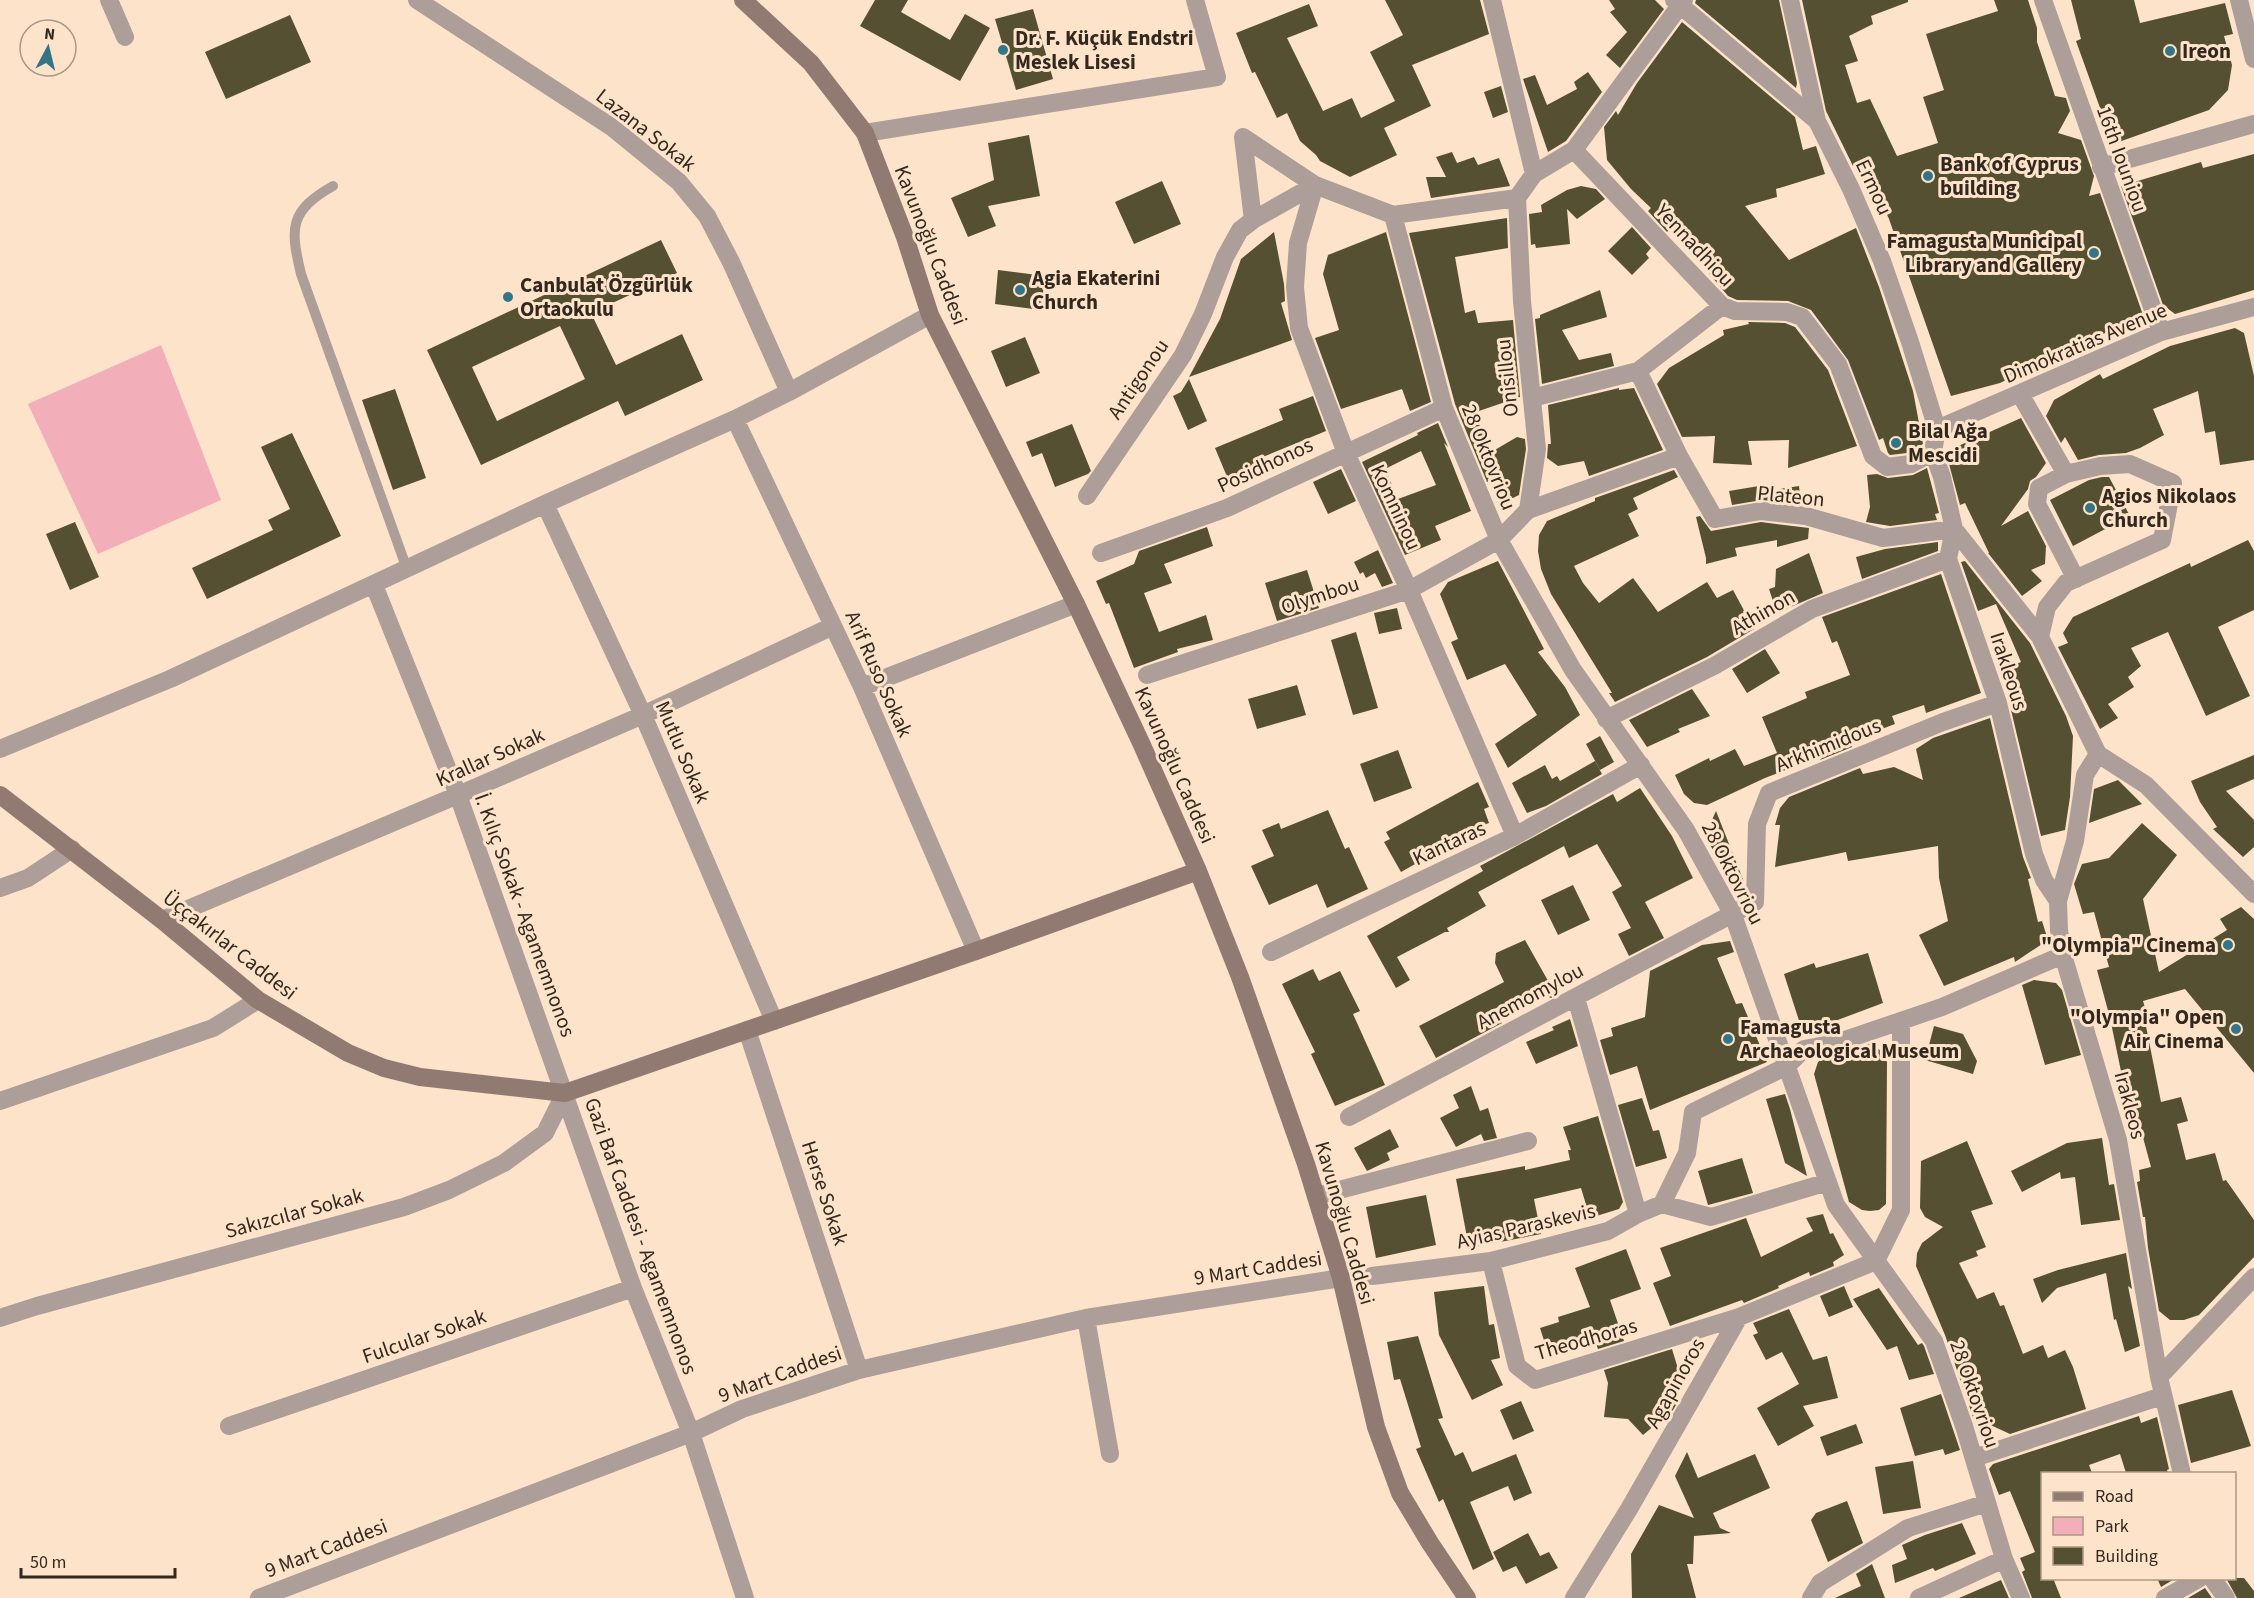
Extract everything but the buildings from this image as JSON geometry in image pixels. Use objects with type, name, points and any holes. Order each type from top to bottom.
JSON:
[{"type":"main road","name":"Kavunoğlu Caddesi","points":[[743,0],[811,63],[865,133],[905,237],[930,315],[1076,604],[1198,871],[1240,977],[1316,1196],[1341,1278],[1376,1427],[1400,1493],[1467,1598]]},
{"type":"main road","name":"Üççakırlar Caddesi","points":[[0,795],[162,920],[258,1000],[348,1053],[384,1068],[420,1077],[565,1093]]},
{"type":"main road","points":[[565,1093],[976,951],[1198,871]]},
{"type":"street","points":[[109,0],[125,37]]},
{"type":"street","name":"Lazana Sokak","points":[[417,0],[613,128],[680,182],[707,216],[722,244],[789,392]]},
{"type":"street","points":[[865,133],[1217,77],[1195,0]]},
{"type":"street","points":[[1492,0],[1534,174]]},
{"type":"street","points":[[1790,0],[1817,121]]},
{"type":"street","name":"16th Iouniou","points":[[2043,0],[2161,332]]},
{"type":"street","points":[[2241,0],[2254,59]]},
{"type":"street","points":[[1253,220],[1243,136],[1315,185],[1393,215],[1517,198],[1534,174],[1574,150],[1679,2]]},
{"type":"street","name":"Ermou","points":[[1679,2],[1817,121],[1851,189],[1882,261],[1937,429],[1933,452]]},
{"type":"street","points":[[2101,167],[2254,124]]},
{"type":"street","name":"Yennadhiou","points":[[1574,150],[1722,306],[1736,311],[1787,312],[1802,317],[1838,364],[1873,456],[1887,467],[1911,464],[1933,452]]},
{"type":"street","name":"Antigonou","points":[[1087,496],[1183,355],[1203,314],[1225,256],[1240,230],[1253,220],[1315,185]]},
{"type":"street","name":"Komninou","points":[[1315,185],[1298,243],[1295,287],[1299,328],[1346,453],[1409,590],[1515,836]]},
{"type":"street","name":"Onisillou","points":[[1517,198],[1522,301],[1537,449],[1528,510]]},
{"type":"street","name":"28 Oktovriou","points":[[1393,215],[1444,408],[1499,540],[1573,670],[1686,830],[1732,915],[1836,1204],[1934,1341],[1974,1458],[2004,1559],[2021,1598]]},
{"type":"street","points":[[1532,398],[1638,371],[1722,306]]},
{"type":"street","name":"Dimokratias Avenue","points":[[1937,429],[2161,332],[2254,307]]},
{"type":"street","points":[[0,749],[170,679],[545,504],[735,419],[930,315]]},
{"type":"street","name":"Plateon","points":[[1638,371],[1679,456],[1715,519],[1761,511],[1806,516],[1883,538],[1954,529]]},
{"type":"street","points":[[2020,394],[2066,474]]},
{"type":"street","name":"Posidhonos","points":[[1101,553],[1227,508],[1444,408]]},
{"type":"street","name":"Arif Ruso Sokak","points":[[735,419],[862,687],[976,951]]},
{"type":"street","points":[[1933,452],[1942,477],[1954,529],[1948,559]]},
{"type":"street","points":[[1499,540],[1528,510],[1679,456]]},
{"type":"street","points":[[2040,637],[2048,607],[2066,583],[2076,579],[2162,540],[2173,483],[2130,464],[2100,466],[2066,474],[2038,488],[2037,504],[2076,579]]},
{"type":"street","name":"Mutlu Sokak","points":[[545,504],[643,714],[774,1021]]},
{"type":"street","points":[[1954,529],[2040,637],[2098,754],[2146,785],[2254,894]]},
{"type":"street","name":"Olymbou","points":[[1147,675],[1409,590],[1499,540]]},
{"type":"street","name":"Irakleous","points":[[1948,559],[1998,703],[2034,854],[2044,880],[2058,901]]},
{"type":"street","name":"Athinon","points":[[1606,719],[1714,666],[1812,609],[1948,559]]},
{"type":"street","name":"İ. Kılıç Sokak - Agamemnonos","points":[[374,585],[458,795],[565,1093]]},
{"type":"street","points":[[862,687],[1076,604]]},
{"type":"street","name":"Krallar Sokak","points":[[162,920],[643,714],[832,626]]},
{"type":"street","name":"Arkhimidous","points":[[1732,915],[1755,902],[1757,824],[1769,794],[1942,722],[1998,703]]},
{"type":"street","name":"Irakleos","points":[[2098,754],[2085,775],[2075,841],[2058,901],[2059,930],[2063,955],[2118,1140],[2159,1377],[2182,1472]]},
{"type":"street","name":"Kantaras","points":[[1271,952],[1515,836],[1641,765]]},
{"type":"street","points":[[0,888],[28,878],[72,849]]},
{"type":"street","name":"Anemomylou","points":[[1349,1117],[1732,915]]},
{"type":"street","points":[[1828,1182],[1711,1217],[1662,1204],[1687,1154],[1693,1112],[1787,1066],[1804,1049],[1836,1043],[1942,1007],[2063,955]]},
{"type":"street","points":[[1576,998],[1638,1214]]},
{"type":"street","points":[[0,1101],[213,1028],[258,1000]]},
{"type":"street","points":[[1739,1317],[1876,1261],[1901,1210],[1901,1021]]},
{"type":"street","name":"Herse Sokak","points":[[747,1030],[860,1370]]},
{"type":"street","name":"Gazi Baf Caddesi - Agamemnonos","points":[[565,1093],[633,1288],[691,1433],[745,1598]]},
{"type":"street","name":"Sakızcılar Sokak","points":[[0,1318],[404,1207],[449,1190],[504,1163],[545,1133],[565,1093]]},
{"type":"street","points":[[1316,1196],[1528,1141]]},
{"type":"street","name":"Ayias Paraskevis","points":[[1372,1276],[1491,1261],[1608,1231],[1662,1204]]},
{"type":"street","name":"Theodhoras","points":[[1491,1261],[1517,1366],[1535,1380],[1739,1317]]},
{"type":"street","points":[[2159,1377],[2254,1277]]},
{"type":"street","name":"9 Mart Caddesi","points":[[259,1598],[691,1433],[742,1409],[802,1387],[860,1370],[1086,1318],[1341,1278]]},
{"type":"street","name":"Fulcular Sokak","points":[[229,1426],[633,1288]]},
{"type":"street","name":"Agapinoros","points":[[1574,1598],[1629,1509],[1739,1317]]},
{"type":"street","points":[[1086,1318],[1110,1454]]},
{"type":"street","points":[[1974,1458],[2163,1396]]},
{"type":"street","points":[[1811,1598],[1820,1583],[1908,1528],[1987,1503]]},
{"type":"street","points":[[1919,1598],[2004,1559]]},
{"type":"street","points":[[2165,1598],[2196,1580]]},
{"type":"street","points":[[2213,1580],[2226,1598]]},
{"type":"lane","points":[[333,186],[313,198],[298,216],[293,241],[301,274],[407,569]]},
{"type":"green space","points":[[161,345],[221,500],[98,554],[28,404]]},
{"type":"place","name":"Dr. F. Küçük Endstri Meslek Lisesi","points":[[1003,50]]},
{"type":"place","name":"Ireon","points":[[2170,51]]},
{"type":"place","name":"Bank of Cyprus building","points":[[1928,176]]},
{"type":"place","name":"Famagusta Municipal Library and Gallery","points":[[2094,253]]},
{"type":"place","name":"Agia Ekaterini Church","points":[[1020,290]]},
{"type":"place","name":"Canbulat Özgürlük Ortaokulu","points":[[508,297]]},
{"type":"place","name":"Bilal Ağa Mescidi","points":[[1896,443]]},
{"type":"place","name":"Agios Nikolaos Church","points":[[2090,508]]},
{"type":"place","name":"\"Olympia\" Cinema","points":[[2228,945]]},
{"type":"place","name":"\"Olympia\" Open Air Cinema","points":[[2236,1029]]},
{"type":"place","name":"Famagusta Archaeological Museum","points":[[1728,1039]]}]
